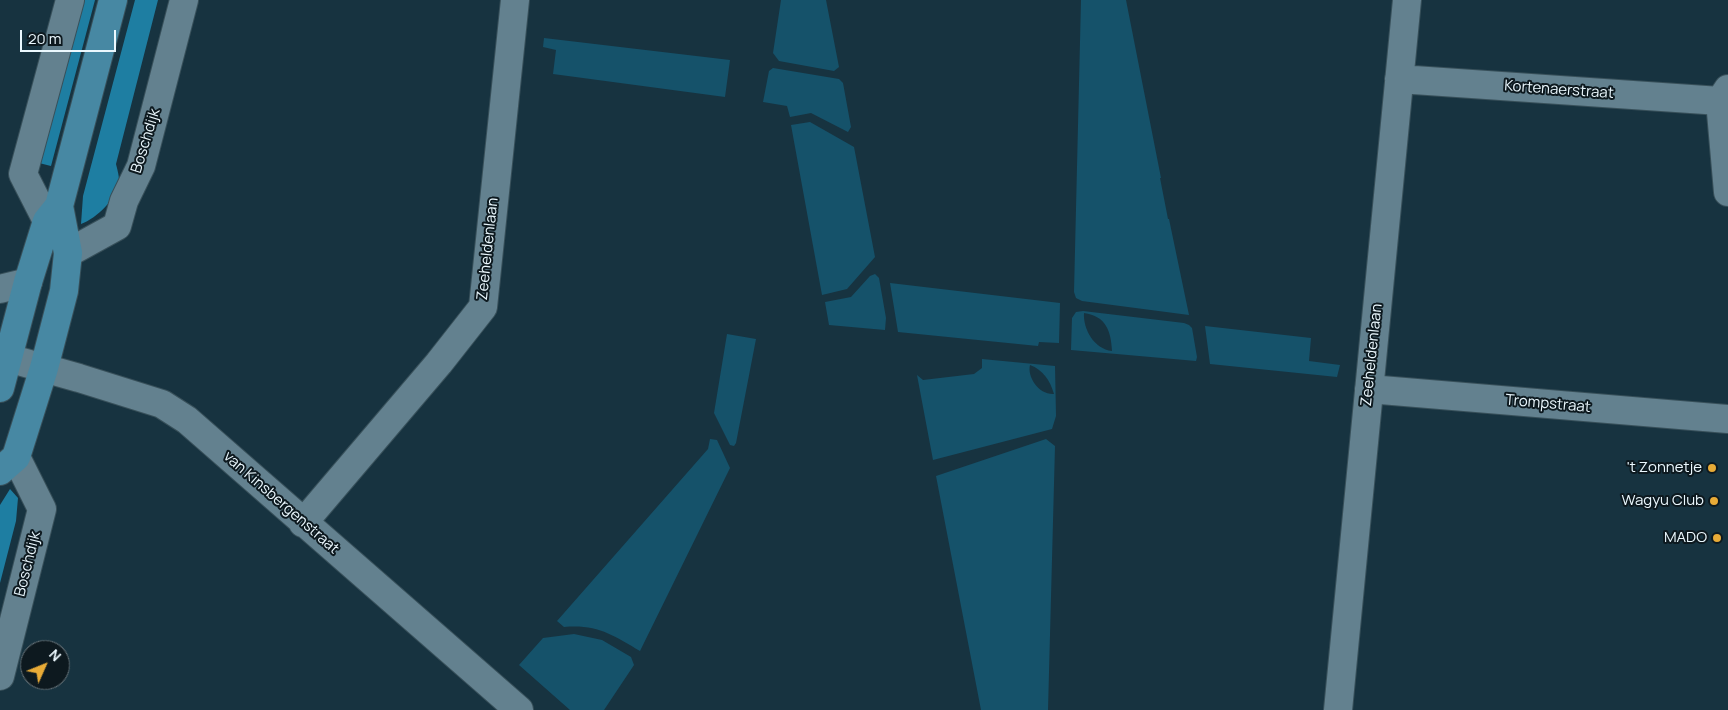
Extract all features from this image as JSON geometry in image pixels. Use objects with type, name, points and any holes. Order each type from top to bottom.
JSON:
[{"type":"main road","name":"Boschdijk","points":[[0,388],[28,282],[53,214],[113,0]]},
{"type":"main road","name":"Boschdijk","points":[[8,464],[44,368],[64,291],[68,253],[53,214]]},
{"type":"street","name":"Boschdijk","points":[[53,214],[23,174],[70,0]]},
{"type":"street","name":"Boschdijk","points":[[68,253],[117,226],[124,201],[141,166],[184,0]]},
{"type":"street","name":"Zeeheldenlaan","points":[[303,523],[439,363],[483,307],[514,0]]},
{"type":"street","name":"Zeeheldenlaan","points":[[1338,710],[1407,0]]},
{"type":"street","name":"Kortenaerstraat","points":[[1399,79],[1724,95]]},
{"type":"street","points":[[1724,95],[1728,192]]},
{"type":"street","points":[[0,289],[28,282]]},
{"type":"street","name":"van Kinsbergenstraat","points":[[8,358],[162,404],[187,420],[519,710]]},
{"type":"street","name":"Trompstraat","points":[[1369,389],[1728,419]]},
{"type":"street","name":"Boschdijk","points":[[0,676],[42,509],[8,464]]},
{"type":"shaded area","points":[[82,0],[95,0],[51,166],[39,163]]},
{"type":"shaded area","points":[[135,0],[158,0],[116,164],[119,178],[118,187],[106,207],[94,217],[81,224],[83,196]]},
{"type":"shaded area","points":[[781,0],[826,0],[839,67],[834,71],[779,61],[773,53]]},
{"type":"shaded area","points":[[1081,0],[1126,0],[1168,219],[1189,315],[1082,301],[1076,298],[1074,292]]},
{"type":"shaded area","points":[[544,38],[730,60],[725,97],[553,74],[556,50],[543,47]]},
{"type":"shaded area","points":[[773,68],[839,79],[843,83],[851,127],[848,132],[811,113],[790,117],[787,106],[763,102],[769,71]]},
{"type":"shaded area","points":[[810,122],[854,147],[875,257],[847,289],[822,295],[791,125]]},
{"type":"shaded area","points":[[875,274],[879,278],[886,318],[885,330],[829,325],[825,302],[851,297],[870,276]]},
{"type":"shaded area","points":[[890,283],[1060,303],[1059,343],[1039,342],[1038,346],[898,332]]},
{"type":"shaded area","points":[[1083,311],[1189,325],[1192,328],[1196,361],[1071,350],[1072,318],[1076,312]],"holes":[[[1084,313],[1098,317],[1109,331],[1112,351],[1100,346],[1088,332]]]},
{"type":"shaded area","points":[[1205,326],[1311,338],[1309,361],[1340,365],[1337,377],[1210,364]]},
{"type":"shaded area","points":[[727,334],[756,339],[734,446],[730,445],[714,413]]},
{"type":"shaded area","points":[[982,359],[1055,366],[1056,416],[1052,429],[933,460],[917,375],[923,380],[974,374],[982,368]],"holes":[[[1030,365],[1045,376],[1054,394],[1044,392],[1035,384],[1030,375]]]},
{"type":"shaded area","points":[[710,439],[717,440],[730,468],[640,651],[613,636],[595,629],[564,627],[557,621],[708,449]]},
{"type":"shaded area","points":[[1046,439],[1055,446],[1048,710],[981,710],[936,476]]},
{"type":"shaded area","points":[[10,489],[18,498],[16,521],[0,583],[0,505]]},
{"type":"shaded area","points":[[574,634],[602,640],[631,657],[634,665],[604,710],[570,710],[519,665],[543,638]]},
{"type":"place","name":"'t Zonnetje","points":[[1712,468]]},
{"type":"place","name":"Wagyu Club","points":[[1714,501]]},
{"type":"place","name":"MADO","points":[[1717,538]]}]
